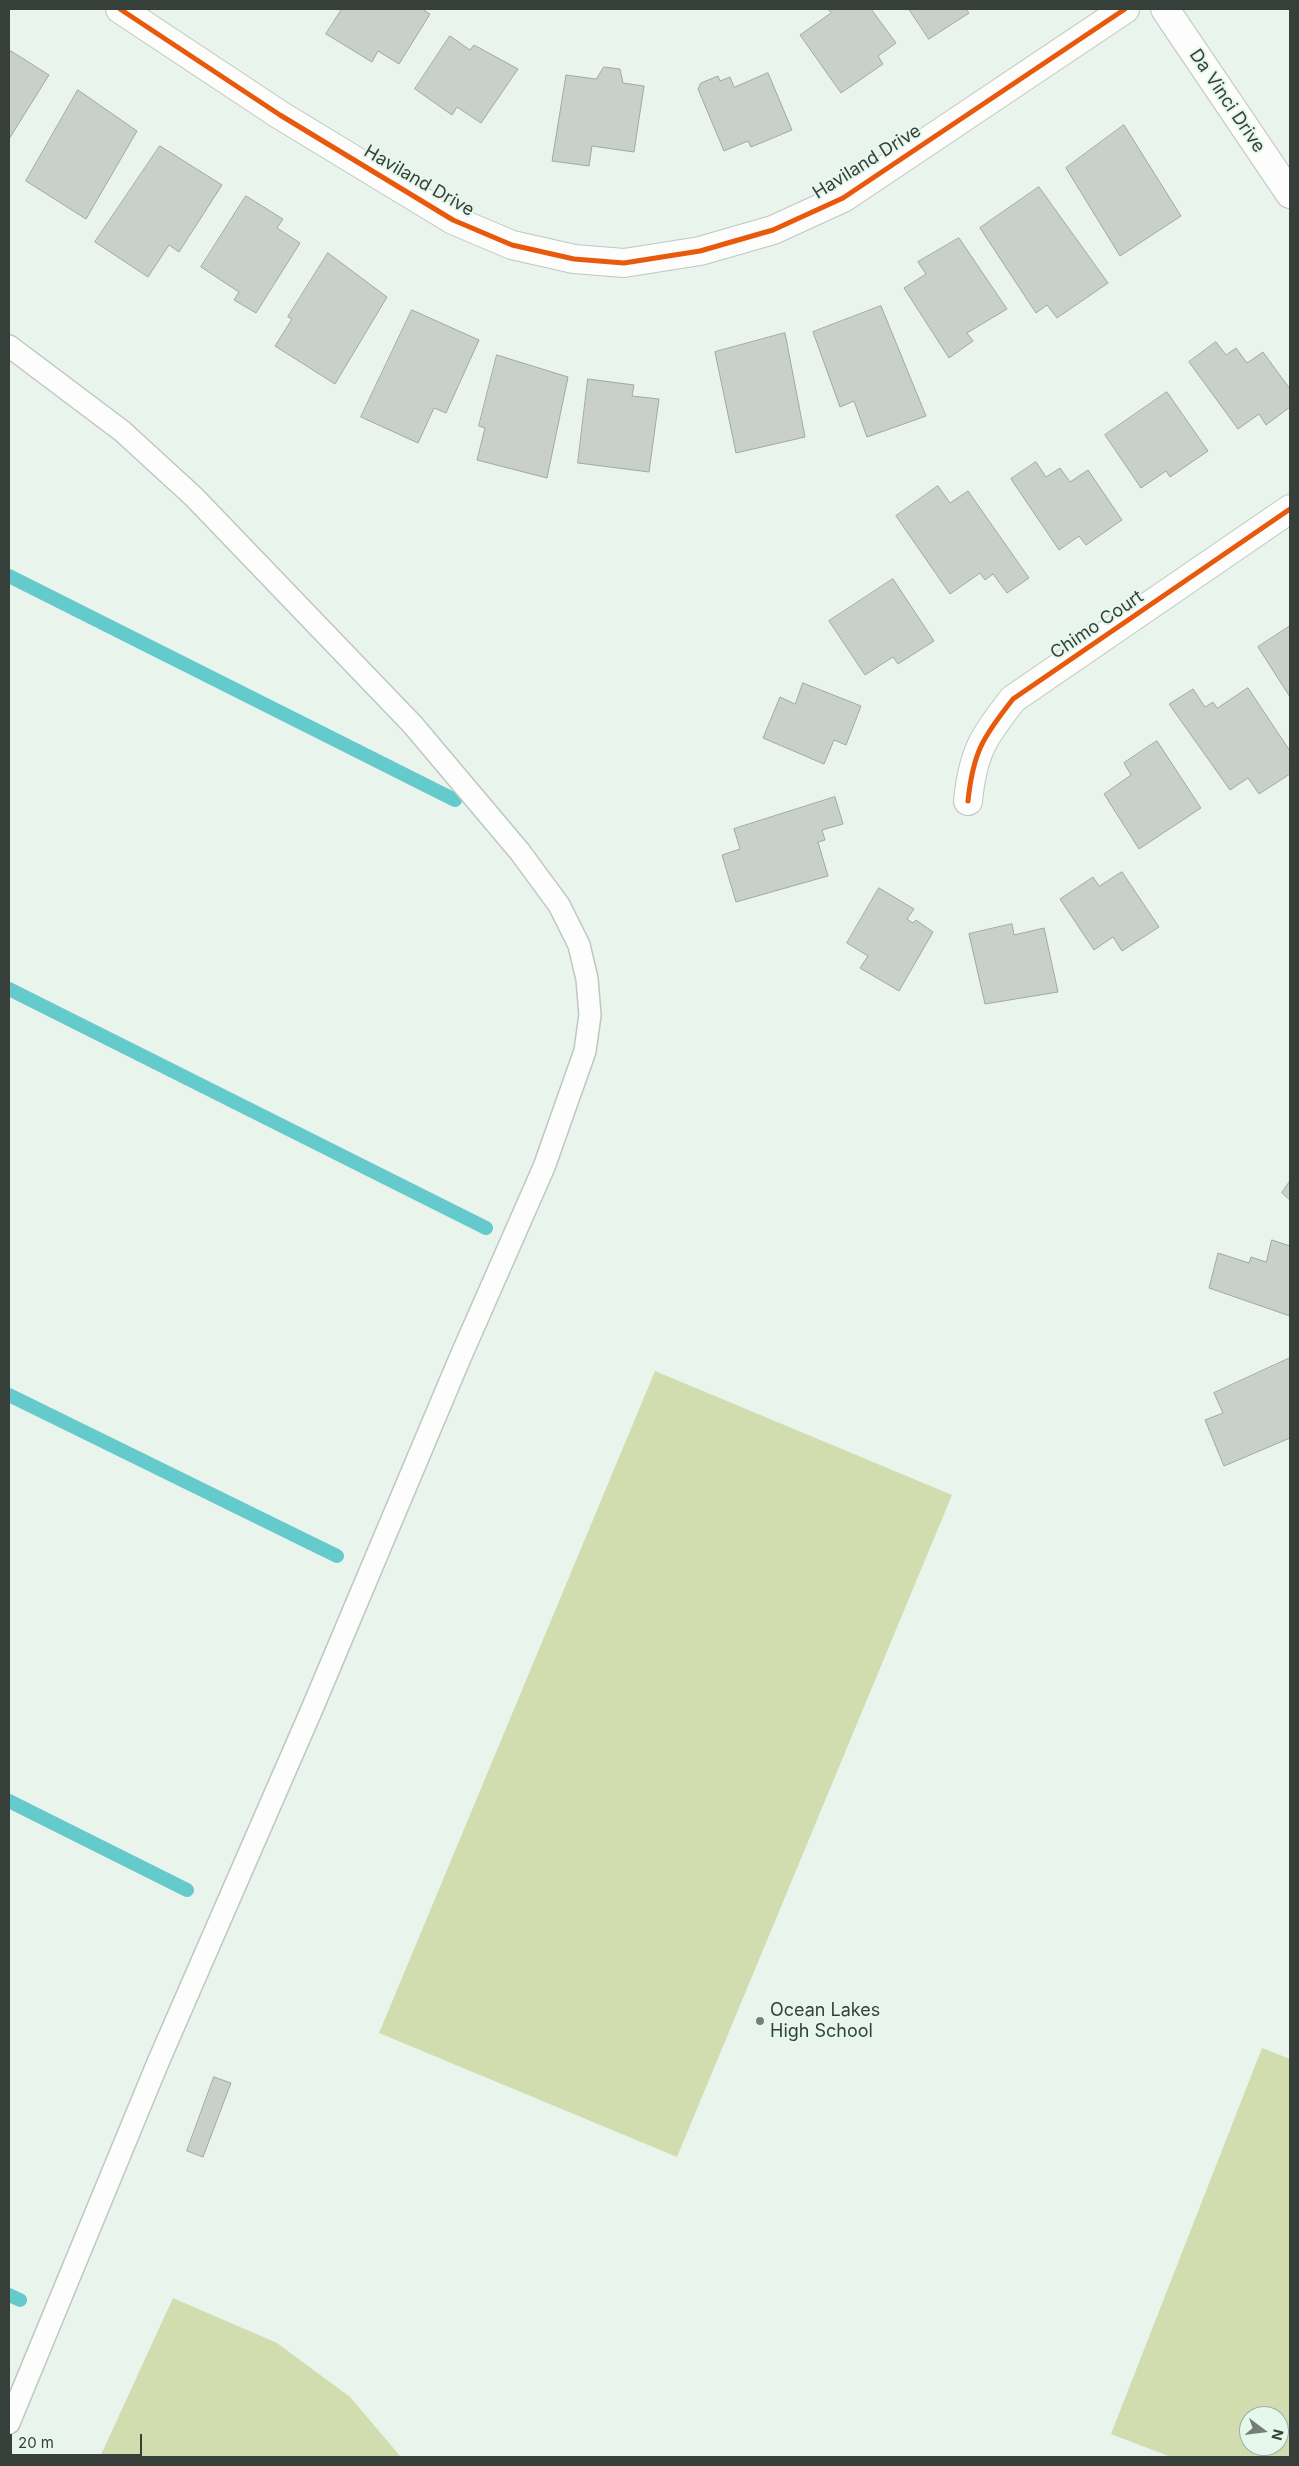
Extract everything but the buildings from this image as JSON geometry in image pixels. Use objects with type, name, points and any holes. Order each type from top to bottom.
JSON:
[{"type":"street","name":"Haviland Drive","points":[[120,9],[280,114],[453,220],[512,245],[574,259],[624,262],[700,252],[773,230],[843,198],[1124,9]]},
{"type":"street","name":"Da Vinci Drive","points":[[1165,9],[1290,194]]},
{"type":"street","name":"Chimo Court","points":[[968,801],[971,770],[985,735],[1012,699],[1290,509]]},
{"type":"lane","points":[[9,346],[122,431],[194,497],[414,725],[520,852],[559,905],[579,945],[587,979],[590,1015],[585,1051],[544,1167],[460,1358],[312,1708],[163,2051],[9,2423]]},
{"type":"green space","points":[[655,1371],[952,1495],[677,2157],[379,2033]]},
{"type":"green space","points":[[1262,2048],[1290,2059],[1290,2457],[1171,2457],[1111,2434]]},
{"type":"green space","points":[[173,2298],[277,2343],[350,2397],[401,2457],[100,2457]]},
{"type":"waterway","points":[[9,576],[455,800]]},
{"type":"waterway","points":[[9,989],[486,1228]]},
{"type":"waterway","points":[[9,1395],[337,1556]]},
{"type":"waterway","points":[[9,1801],[187,1890]]},
{"type":"waterway","points":[[9,2295],[20,2300]]},
{"type":"cycle path","points":[[120,9],[280,115],[453,220],[512,245],[574,259],[624,263],[700,251],[773,230],[843,198],[1125,9]]},
{"type":"cycle path","points":[[968,801],[973,770],[981,746],[994,724],[1013,699],[1290,509]]},
{"type":"place","name":"Ocean Lakes High School","points":[[760,2021]]}]
